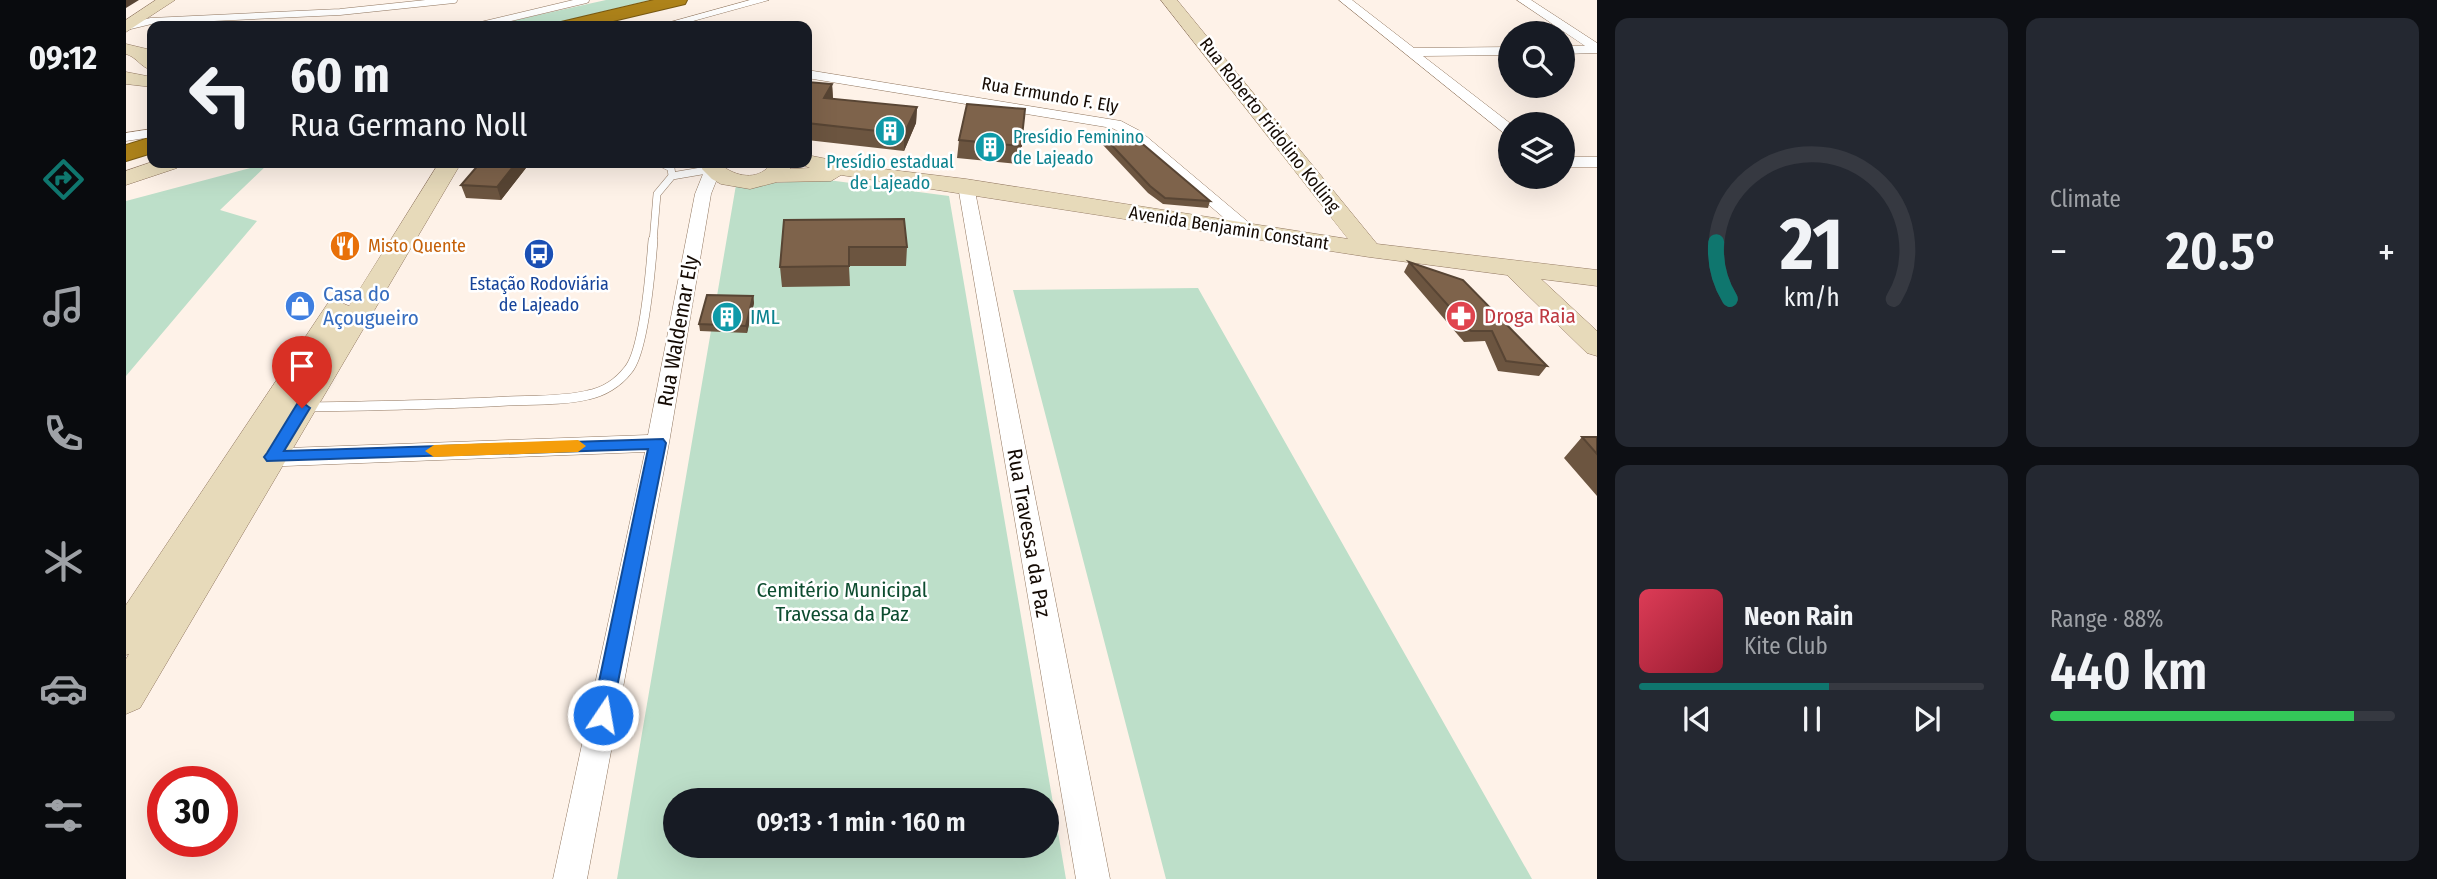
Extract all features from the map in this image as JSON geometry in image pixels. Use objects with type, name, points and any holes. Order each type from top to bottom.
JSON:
[{"type":"highway","points":[[589,21],[678,0]]},
{"type":"highway","points":[[126,153],[147,147]]},
{"type":"main road","name":"Rua Roberto Fridolino Kolling","points":[[1169,0],[1369,250]]},
{"type":"main road","points":[[126,27],[156,17]]},
{"type":"main road","points":[[126,67],[142,54]]},
{"type":"main road","points":[[126,78],[147,81]]},
{"type":"main road","name":"Avenida Benjamin Constant","points":[[812,162],[861,173]]},
{"type":"main road","points":[[126,178],[155,168]]},
{"type":"main road","points":[[288,408],[427,168]]},
{"type":"main road","points":[[126,695],[257,458],[447,168]]},
{"type":"main road","name":"Avenida Benjamin Constant","points":[[714,168],[718,176],[729,180],[758,180],[776,169],[861,173],[966,186],[1369,250],[1597,278]]},
{"type":"main road","points":[[1515,268],[1597,348]]},
{"type":"main road","points":[[1545,271],[1597,321]]},
{"type":"main road","points":[[126,638],[257,458]]},
{"type":"street","points":[[681,21],[763,0]]},
{"type":"street","points":[[1345,0],[1498,121]]},
{"type":"street","points":[[1523,0],[1597,49]]},
{"type":"street","points":[[1575,50],[1597,49]]},
{"type":"street","points":[[1412,52],[1498,51]]},
{"type":"street","name":"Rua Ermundo F. Ely","points":[[812,75],[1116,124],[1135,134],[1251,232]]},
{"type":"street","points":[[126,137],[147,134]]},
{"type":"street","points":[[1575,162],[1597,162]]},
{"type":"street","name":"Rua Waldemar Ely","points":[[570,879],[658,443],[703,194],[712,168]]},
{"type":"street","name":"Rua Travessa da Paz","points":[[966,186],[1093,879]]},
{"type":"street","points":[[257,458],[658,443]]},
{"type":"lane","points":[[156,17],[340,12],[454,0]]},
{"type":"lane","points":[[498,21],[586,0]]},
{"type":"lane","points":[[288,408],[460,404],[567,398],[589,395],[610,387],[630,369],[635,355],[649,292],[657,194],[671,176],[671,168]]},
{"type":"lane","points":[[671,176],[705,168]]},
{"type":"green space","points":[[606,0],[650,0],[564,21],[512,21]]},
{"type":"green space","points":[[250,168],[264,168],[220,210],[257,221],[126,376],[126,201]]},
{"type":"green space","name":"Cemitério Municipal Travessa da Paz","points":[[828,180],[949,196],[1050,788],[663,788],[663,858],[1059,858],[1059,838],[1066,879],[617,879],[736,185]]},
{"type":"green space","points":[[1198,288],[1532,879],[1166,879],[1013,290]]},
{"type":"building","points":[[812,82],[832,84],[824,98],[917,107],[904,134],[812,124]]},
{"type":"building","points":[[967,104],[1025,109],[1021,146],[959,140]]},
{"type":"building","points":[[1132,135],[1210,201],[1165,198],[1150,186],[1105,138]]},
{"type":"building","points":[[476,168],[512,168],[497,187],[461,185]]},
{"type":"building","points":[[904,219],[907,247],[849,247],[849,266],[780,267],[784,220]]},
{"type":"building","points":[[1409,262],[1463,280],[1547,366],[1506,361],[1492,331],[1471,331]]},
{"type":"building","name":"IML","points":[[707,295],[753,296],[746,326],[699,324]]},
{"type":"building","points":[[1582,437],[1597,437],[1597,454]]},
{"type":"slow traffic","points":[[434,451],[578,446]]},
{"type":"place","name":"Presídio estadual de Lajeado","points":[[890,131]]},
{"type":"place","name":"Presídio Feminino de Lajeado","points":[[990,147]]},
{"type":"place","name":"Misto Quente","points":[[345,246]]},
{"type":"place","name":"Estação Rodoviária de Lajeado","points":[[539,254]]},
{"type":"place","name":"Casa do Açougueiro","points":[[300,306]]},
{"type":"place","name":"Droga Raia","points":[[1461,316]]},
{"type":"place","name":"IML","points":[[727,317]]},
{"type":"route","points":[[302,408],[272,457],[658,443],[603,715]]}]
